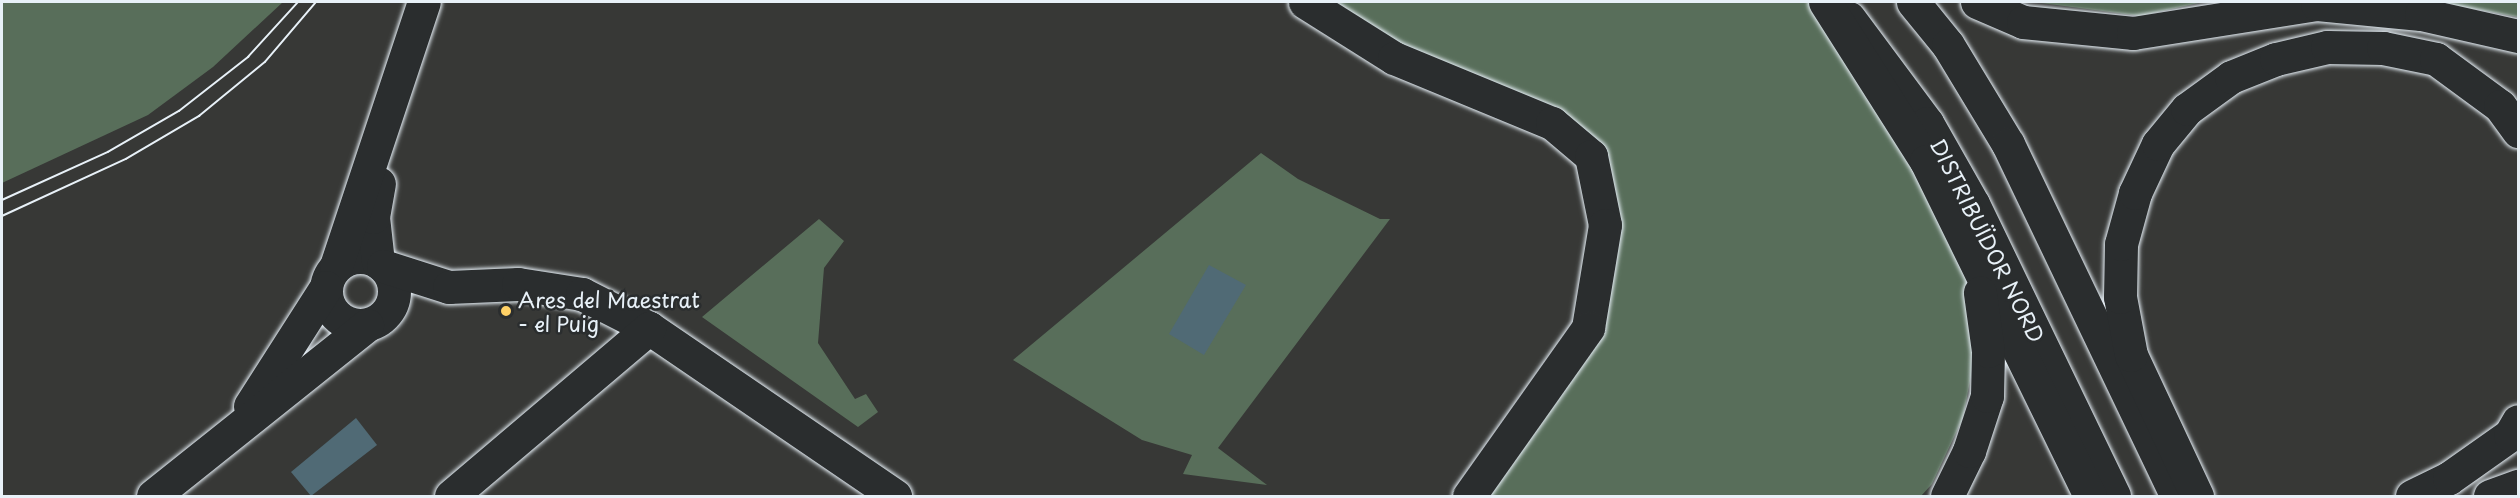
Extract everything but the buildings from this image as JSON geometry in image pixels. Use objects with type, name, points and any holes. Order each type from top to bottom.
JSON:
[{"type":"main road","points":[[237,426],[331,277],[400,82],[424,2]]},
{"type":"main road","points":[[1305,2],[1394,58],[1552,123],[1592,156],[1605,225],[1588,328],[1469,496]]},
{"type":"main road","points":[[1825,2],[1926,161],[2090,496]]},
{"type":"main road","name":"DISTRIBUÏDOR NORD","points":[[1833,2],[1866,38],[1927,123],[2028,314],[2114,496]]},
{"type":"main road","points":[[1913,2],[1948,45],[2008,144],[2177,496]]},
{"type":"main road","points":[[1977,2],[2023,22],[2133,33],[2317,4],[2421,14],[2518,36]]},
{"type":"main road","points":[[2197,496],[2131,355],[2120,297],[2121,244],[2135,193],[2158,144],[2187,109],[2231,77],[2276,59],[2327,47],[2383,48],[2436,59],[2500,106],[2518,131]]},
{"type":"main road","points":[[377,319],[394,289],[380,264],[373,217],[400,82]]},
{"type":"main road","points":[[331,277],[356,257],[449,287],[519,285],[582,294],[649,328],[894,496]]},
{"type":"main road","points":[[1947,496],[1969,451],[1987,396],[1988,351],[1974,258]]},
{"type":"main road","points":[[331,277],[332,312],[342,321],[377,319]]},
{"type":"main road","points":[[153,496],[237,426],[377,319],[449,287]]},
{"type":"main road","points":[[451,496],[649,328]]},
{"type":"main road","points":[[2412,496],[2449,478],[2501,441],[2518,421]]},
{"type":"main road","points":[[2490,496],[2518,486]]},
{"type":"green space","points":[[2,2],[283,2],[213,67],[148,115],[2,183]]},
{"type":"green space","points":[[1313,2],[1811,2],[1844,39],[1942,222],[1967,282],[1976,349],[1963,418],[1932,484],[1921,496],[1478,496],[1607,271],[1577,138]]},
{"type":"green space","points":[[2034,2],[2203,2],[2140,16]]},
{"type":"green space","points":[[2436,2],[2518,2],[2518,17]]},
{"type":"green space","points":[[1261,153],[1298,179],[1380,219],[1390,219],[1218,448],[1267,485],[1183,474],[1192,455],[1142,440],[1013,360]]},
{"type":"green space","points":[[819,219],[844,241],[824,268],[818,343],[855,399],[866,394],[878,412],[858,427],[702,317]]},
{"type":"water","points":[[1209,265],[1246,285],[1204,355],[1169,334]]},
{"type":"water","points":[[356,418],[377,445],[311,496],[291,472]]},
{"type":"tram line","points":[[2,200],[108,152],[179,111],[248,57],[298,2]]},
{"type":"tram line","points":[[2,216],[126,159],[199,116],[265,62],[316,2]]},
{"type":"place","name":"Ares del Maestrat - el Puig","points":[[506,311]]}]
